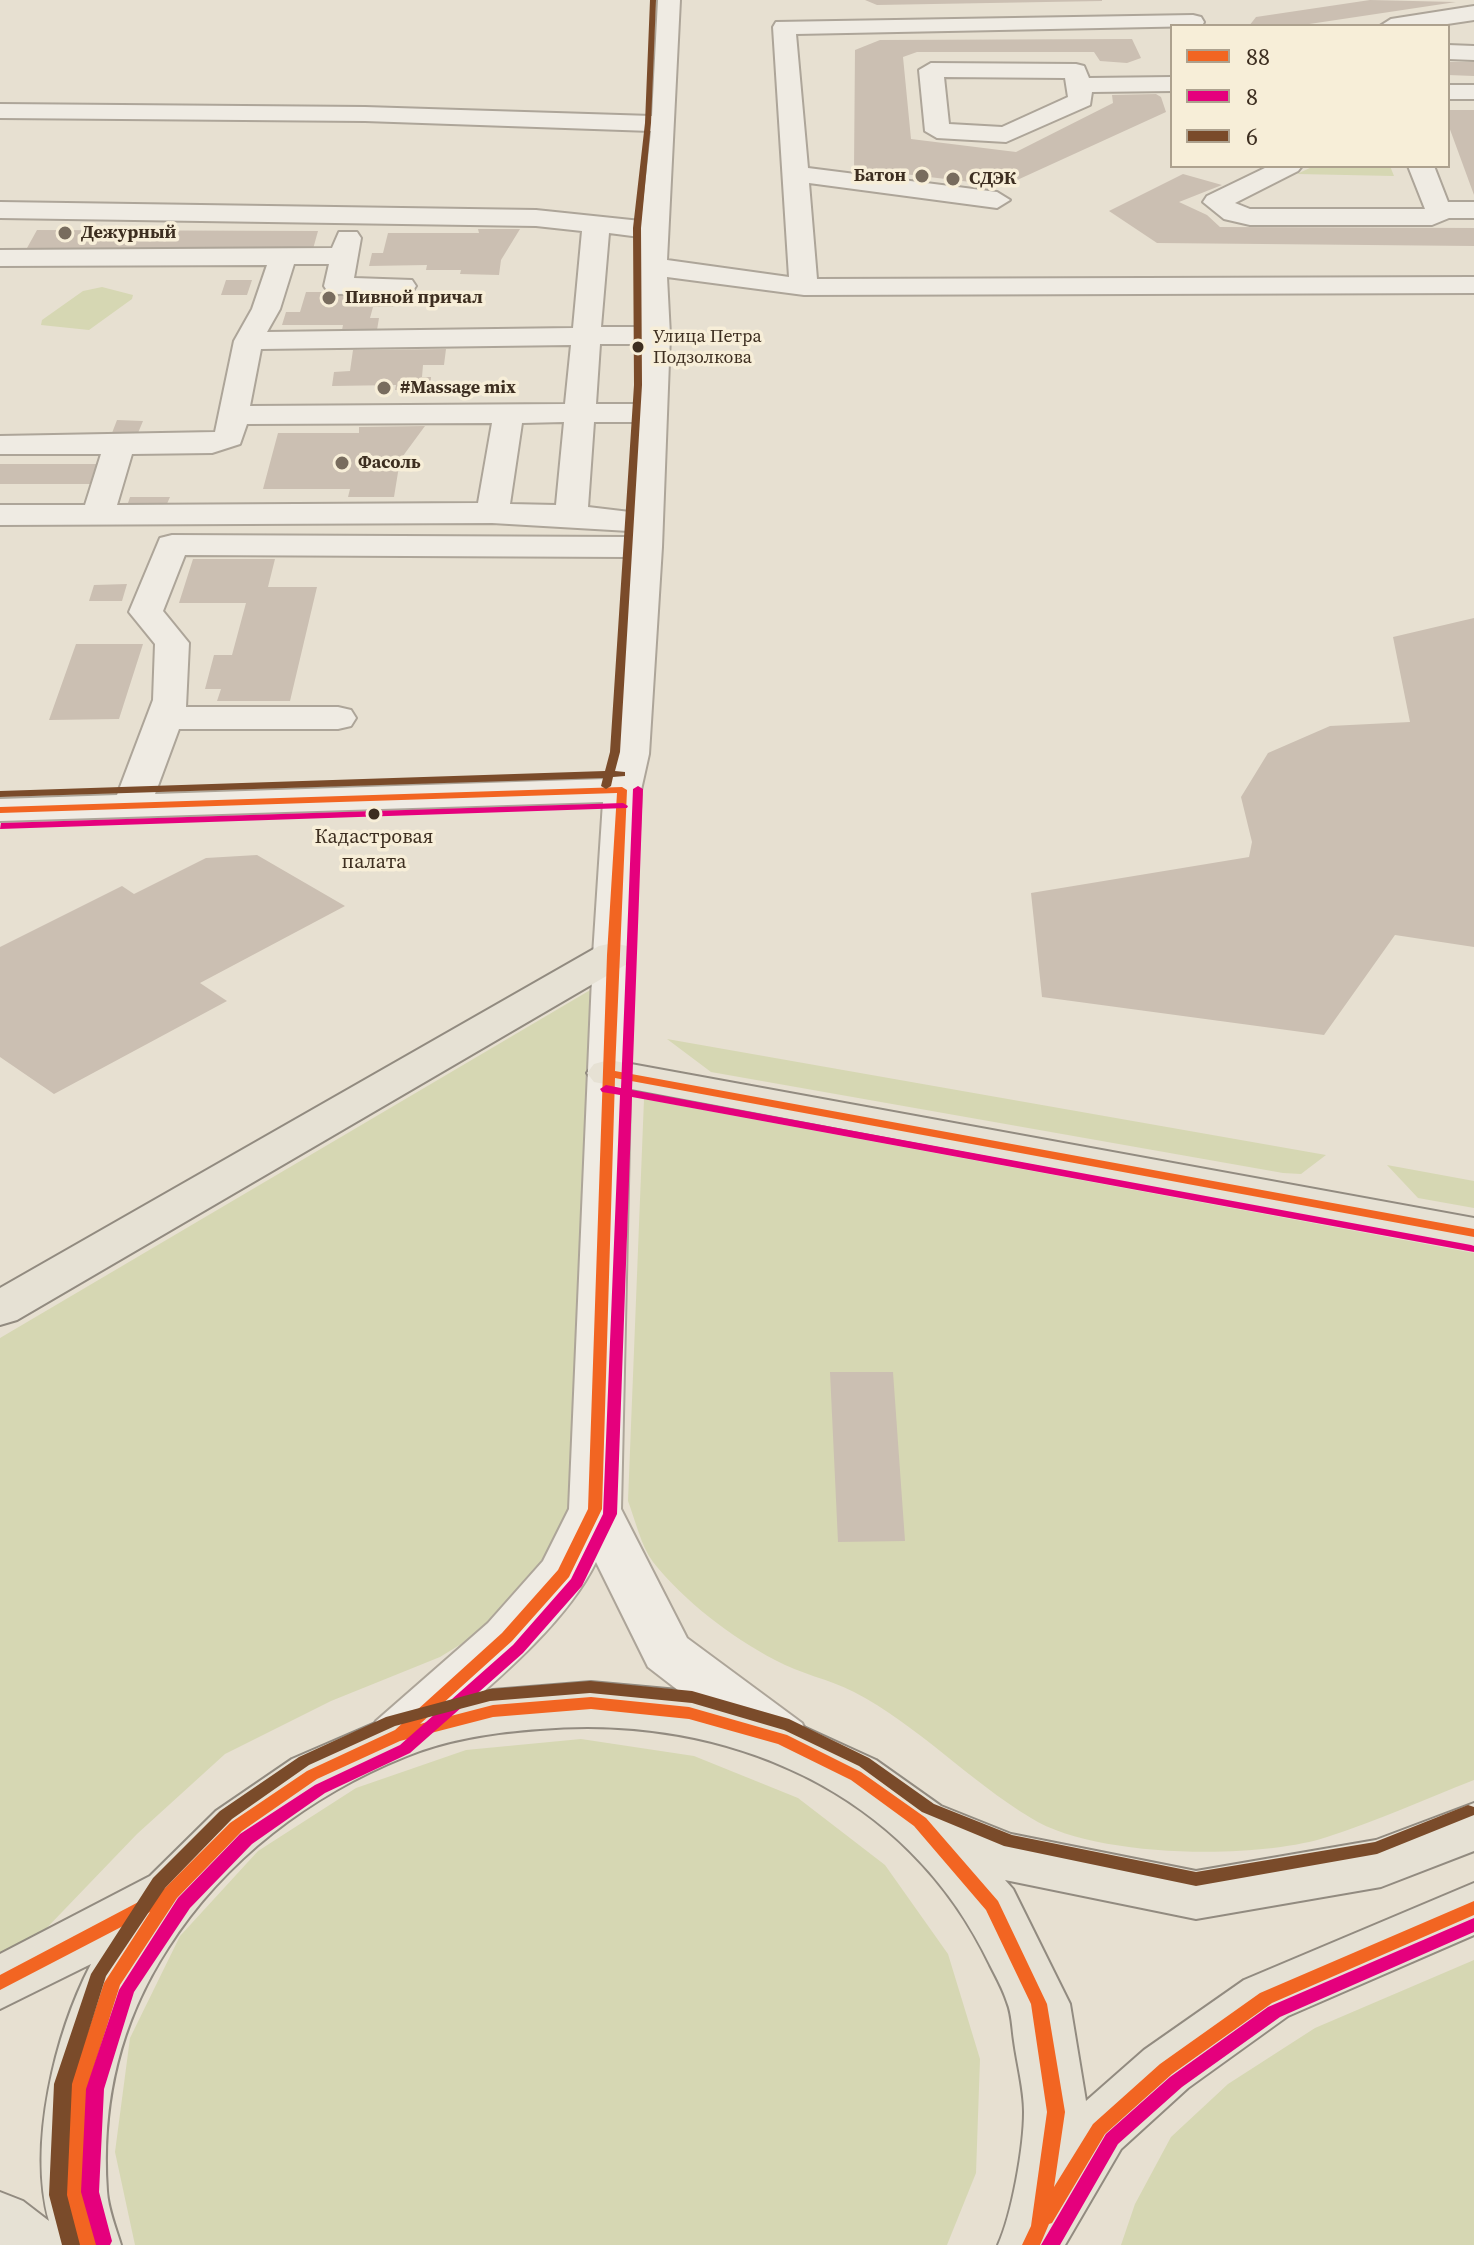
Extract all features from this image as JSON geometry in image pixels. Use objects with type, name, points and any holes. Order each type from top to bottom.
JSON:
[{"type":"main road","points":[[0,1309],[613,955]]},
{"type":"main road","points":[[609,1073],[1474,1233]]},
{"type":"main road","points":[[88,2245],[74,2194],[79,2086],[112,1983],[171,1893],[236,1827],[312,1775],[396,1736],[493,1711],[591,1703],[689,1713],[782,1739],[856,1776],[920,1822],[992,1906],[1039,2004],[1056,2112],[1036,2236]]},
{"type":"main road","points":[[920,1822],[1005,1856],[1196,1895],[1381,1863],[1474,1826]]},
{"type":"main road","points":[[0,1983],[171,1893]]},
{"type":"main road","points":[[1036,2236],[1099,2129],[1166,2069],[1266,1998],[1474,1908]]},
{"type":"main road","points":[[0,2222],[29,2245]]},
{"type":"street","points":[[396,1736],[507,1637],[564,1573],[595,1509],[613,955],[623,821],[622,790],[631,754],[646,535],[656,335],[653,230],[664,124],[669,0]]},
{"type":"street","points":[[782,0],[798,174],[804,287]]},
{"type":"street","points":[[1404,24],[1474,13]]},
{"type":"street","points":[[784,27],[1191,16]]},
{"type":"street","points":[[1450,52],[1474,53]]},
{"type":"street","points":[[931,70],[1076,71],[1080,85],[1081,100],[1006,135],[937,131],[931,70]]},
{"type":"street","points":[[1080,85],[1170,84]]},
{"type":"street","points":[[1450,92],[1474,92]]},
{"type":"street","points":[[0,111],[365,114],[664,124]]},
{"type":"street","points":[[1285,168],[1216,202],[1233,213],[1250,217],[1437,216],[1438,210],[1422,168]]},
{"type":"street","points":[[798,174],[997,200]]},
{"type":"street","points":[[0,210],[536,218],[653,230]]},
{"type":"street","points":[[1438,210],[1474,210]]},
{"type":"street","points":[[353,216],[338,286],[402,286]]},
{"type":"street","points":[[571,515],[589,334],[596,224]]},
{"type":"street","points":[[0,445],[224,442],[229,437],[248,341],[266,309],[283,256]]},
{"type":"street","points":[[0,258],[344,256]]},
{"type":"street","points":[[654,267],[804,287],[1474,285]]},
{"type":"street","points":[[248,341],[656,335]]},
{"type":"street","points":[[234,415],[509,411],[652,413]]},
{"type":"street","points":[[492,513],[509,411]]},
{"type":"street","points":[[98,514],[119,445]]},
{"type":"street","points":[[0,515],[571,515],[646,535]]},
{"type":"street","points":[[132,806],[171,700],[172,643],[146,612],[172,545],[428,549],[646,535]]},
{"type":"street","points":[[165,718],[338,718]]},
{"type":"street","points":[[0,810],[622,790]]},
{"type":"street","points":[[595,1509],[667,1652],[782,1739]]},
{"type":"green space","points":[[1310,168],[1391,168],[1394,176],[1297,174]]},
{"type":"green space","points":[[102,287],[133,295],[132,299],[89,330],[41,325],[42,320],[83,291]]},
{"type":"green space","points":[[592,989],[573,1487],[563,1535],[534,1583],[489,1627],[440,1657],[331,1701],[225,1754],[137,1834],[39,1936],[0,1958],[0,1338]]},
{"type":"green space","points":[[667,1039],[1326,1155],[1301,1174],[1283,1173],[711,1072]]},
{"type":"green space","points":[[644,1099],[1474,1253],[1474,1780],[1364,1824],[1297,1844],[1219,1852],[1134,1848],[1094,1841],[1059,1831],[1031,1818],[878,1706],[844,1687],[775,1660],[709,1617],[679,1591],[653,1562],[628,1501]]},
{"type":"green space","points":[[1387,1165],[1474,1181],[1474,1208],[1418,1198]]},
{"type":"green space","points":[[581,1739],[694,1756],[798,1798],[885,1865],[948,1954],[980,2059],[976,2173],[947,2245],[135,2245],[115,2152],[130,2038],[180,1936],[258,1851],[356,1788],[466,1750]]},
{"type":"green space","points":[[1474,1960],[1474,2245],[1121,2245],[1135,2204],[1171,2137],[1228,2084],[1315,2028]]},
{"type":"building","points":[[865,0],[1102,0],[1102,1],[877,5]]},
{"type":"building","points":[[1370,0],[1456,2],[1309,24],[1251,24],[1256,17]]},
{"type":"building","points":[[1132,39],[1141,58],[1127,63],[1100,61],[1094,52],[917,52],[903,57],[911,139],[1016,152],[1113,103],[1112,95],[1156,94],[1161,97],[1166,112],[1004,186],[854,168],[855,50],[880,40]]},
{"type":"building","points":[[1450,62],[1474,62],[1474,76],[1450,75]]},
{"type":"building","points":[[1450,110],[1474,110],[1474,195],[1450,129]]},
{"type":"building","points":[[1183,174],[1222,185],[1179,202],[1207,215],[1220,227],[1474,228],[1474,246],[1157,243],[1109,211]]},
{"type":"building","points":[[478,229],[520,229],[501,260],[499,275],[426,270],[427,265],[369,266],[372,253],[383,253],[388,233],[479,233]]},
{"type":"building","points":[[37,230],[318,231],[313,249],[27,248]]},
{"type":"building","points":[[226,280],[252,280],[247,295],[221,295]]},
{"type":"building","points":[[306,292],[396,292],[393,307],[373,307],[370,318],[379,318],[377,330],[342,330],[343,325],[282,325],[286,312],[300,312]]},
{"type":"building","points":[[446,349],[444,365],[423,365],[422,377],[431,377],[430,390],[395,390],[396,385],[332,386],[334,372],[350,371],[353,350]]},
{"type":"building","points":[[117,420],[143,421],[138,433],[112,433]]},
{"type":"building","points":[[425,426],[400,460],[394,497],[348,497],[350,489],[263,489],[278,433],[359,433],[359,427]]},
{"type":"building","points":[[0,464],[100,464],[92,484],[0,484]]},
{"type":"building","points":[[130,497],[170,497],[166,506],[127,506]]},
{"type":"building","points":[[193,559],[275,559],[268,587],[317,587],[290,701],[217,701],[221,689],[205,689],[214,655],[232,655],[246,603],[179,603]]},
{"type":"building","points":[[127,584],[122,601],[89,601],[94,585]]},
{"type":"building","points":[[1474,618],[1474,947],[1395,935],[1324,1035],[1042,997],[1031,893],[1249,857],[1252,842],[1241,797],[1268,753],[1330,726],[1410,722],[1393,637]]},
{"type":"building","points":[[76,644],[143,644],[119,719],[49,720]]},
{"type":"building","points":[[257,855],[345,906],[200,983],[227,1001],[54,1094],[0,1057],[0,947],[122,886],[134,894],[206,858]]},
{"type":"building","points":[[830,1372],[893,1372],[905,1541],[838,1542]]},
{"type":"transit line","name":"6","points":[[606,786],[615,752],[638,385],[637,228],[648,123],[653,0]]},
{"type":"transit line","name":"6","points":[[0,794],[621,774]]},
{"type":"transit line","name":"8","points":[[103,2241],[90,2192],[95,2089],[127,1990],[184,1903],[246,1839],[320,1789],[405,1749],[518,1649],[577,1582],[610,1514],[638,789]]},
{"type":"transit line","name":"88","points":[[0,810],[622,790]]},
{"type":"transit line","name":"88","points":[[402,1731],[507,1637],[564,1573],[595,1509],[613,955],[622,790]]},
{"type":"transit line","name":"8","points":[[1,826],[623,806]]},
{"type":"transit line","name":"88","points":[[609,1073],[1474,1233]]},
{"type":"transit line","name":"8","points":[[606,1089],[1471,1249]]},
{"type":"transit line","name":"6","points":[[71,2245],[58,2195],[63,2084],[99,1974],[159,1883],[226,1815],[304,1761],[391,1721],[490,1695],[590,1687],[692,1697],[789,1725],[864,1762],[928,1808],[1010,1841],[1196,1879],[1377,1848],[1468,1811]]},
{"type":"transit line","name":"88","points":[[88,2245],[74,2194],[79,2086],[112,1983],[171,1893],[236,1827],[312,1775],[396,1736],[493,1711],[591,1703],[689,1713],[782,1739],[856,1776],[920,1822],[992,1906],[1039,2004],[1056,2112],[1040,2227],[1031,2245]]},
{"type":"transit line","name":"88","points":[[0,1983],[171,1893]]},
{"type":"transit line","name":"88","points":[[1046,2217],[1099,2129],[1166,2069],[1266,1998],[1474,1908]]},
{"type":"transit line","name":"8","points":[[1050,2245],[1112,2139],[1176,2082],[1274,2012],[1474,1925]]},
{"type":"place","name":"Батон","points":[[922,176]]},
{"type":"place","name":"СДЭК","points":[[953,179]]},
{"type":"place","name":"Дежурный","points":[[65,233]]},
{"type":"place","name":"Пивной причал","points":[[329,298]]},
{"type":"place","name":"Улица Петра Подзолкова","points":[[638,347]]},
{"type":"place","name":"#Massage mix","points":[[384,388]]},
{"type":"place","name":"Фасоль","points":[[342,463]]},
{"type":"place","name":"Кадастровая палата","points":[[374,814]]}]
